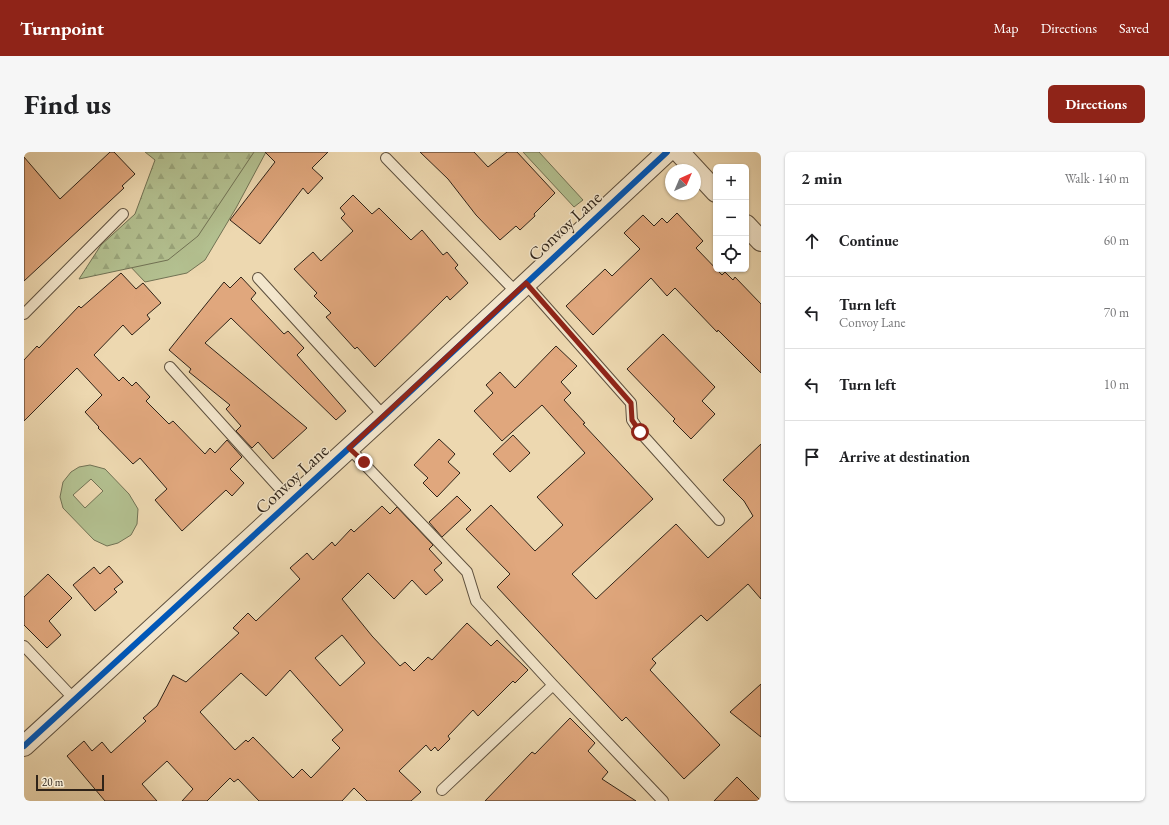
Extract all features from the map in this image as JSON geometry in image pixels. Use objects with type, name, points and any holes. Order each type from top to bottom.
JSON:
[{"type":"street","name":"Convoy Lane","points":[[24,746],[384,416],[667,152]]},
{"type":"street","points":[[679,152],[713,189]]},
{"type":"street","points":[[749,228],[761,241]]},
{"type":"lane","points":[[386,158],[521,288],[631,403],[632,420],[640,432],[719,520]]},
{"type":"lane","points":[[24,314],[123,214]]},
{"type":"lane","points":[[258,278],[384,416]]},
{"type":"lane","points":[[170,368],[291,501]]},
{"type":"lane","points":[[349,448],[467,572],[476,601],[663,801]]},
{"type":"lane","points":[[24,646],[74,700]]},
{"type":"lane","points":[[442,790],[553,685]]},
{"type":"green space","points":[[145,152],[254,152],[198,236],[168,260],[79,279],[101,245],[135,214],[155,160]]},
{"type":"green space","points":[[178,152],[266,152],[236,208],[205,260],[187,273],[145,282],[127,263]]},
{"type":"green space","points":[[523,152],[539,152],[583,200],[574,207]]},
{"type":"green space","points":[[90,465],[105,469],[129,494],[138,509],[137,524],[131,535],[118,543],[107,546],[94,540],[63,508],[60,497],[63,482],[71,472],[79,467]],"holes":[[[91,479],[103,491],[85,508],[73,495]]]},
{"type":"building","points":[[110,152],[114,152],[135,174],[122,186],[124,188],[24,281],[24,157],[60,199]]},
{"type":"building","points":[[265,152],[328,152],[312,168],[323,178],[308,194],[303,188],[260,244],[230,220],[275,162]]},
{"type":"building","points":[[420,152],[474,152],[488,167],[507,152],[517,152],[555,193],[534,214],[535,216],[520,230],[516,226],[500,240],[476,215],[448,179]]},
{"type":"building","points":[[353,195],[372,214],[379,208],[411,240],[422,230],[443,255],[447,252],[458,265],[455,268],[468,283],[450,300],[447,296],[375,367],[357,347],[355,349],[326,317],[331,313],[314,296],[317,293],[294,269],[313,252],[321,261],[353,231],[341,218],[345,214],[340,208]]},
{"type":"building","points":[[677,213],[703,241],[696,248],[713,266],[713,272],[719,272],[722,275],[725,272],[733,280],[735,277],[761,304],[761,373],[718,330],[717,332],[675,288],[667,296],[651,278],[593,335],[566,306],[605,269],[612,276],[640,249],[624,233],[643,215],[654,226],[662,218],[667,223]]},
{"type":"building","points":[[121,273],[136,289],[143,283],[161,303],[147,315],[150,319],[132,335],[123,325],[94,355],[119,381],[123,377],[132,386],[136,382],[150,397],[146,401],[169,424],[173,421],[205,454],[210,448],[215,453],[227,440],[242,457],[230,469],[244,483],[232,496],[226,490],[182,531],[155,500],[167,489],[140,458],[133,464],[98,428],[99,427],[85,412],[102,395],[77,368],[24,421],[24,360],[37,346],[39,348],[79,306],[81,308]]},
{"type":"building","points":[[241,277],[256,293],[251,299],[284,334],[288,331],[304,348],[297,355],[346,411],[336,420],[231,318],[205,343],[307,428],[273,459],[258,442],[252,448],[236,431],[241,426],[226,409],[230,405],[189,372],[191,369],[169,350],[224,282],[230,288]]},
{"type":"building","points":[[663,334],[715,387],[702,401],[715,414],[691,439],[673,421],[675,419],[627,369]]},
{"type":"building","points":[[556,346],[577,366],[561,382],[571,393],[564,400],[585,423],[583,424],[653,499],[572,574],[596,599],[676,524],[708,558],[753,516],[744,501],[723,480],[761,444],[761,599],[748,584],[707,621],[701,615],[652,659],[656,663],[650,670],[720,745],[684,779],[626,717],[622,721],[497,587],[510,574],[466,529],[491,505],[535,551],[563,525],[537,497],[585,453],[542,405],[502,441],[474,411],[493,393],[486,385],[500,372],[515,388]]},
{"type":"building","points":[[513,435],[530,453],[510,472],[493,454]]},
{"type":"building","points":[[439,439],[455,454],[448,462],[460,473],[437,497],[423,483],[428,478],[414,465]]},
{"type":"building","points":[[457,496],[471,510],[442,537],[429,522]]},
{"type":"building","points":[[382,506],[390,514],[397,507],[433,545],[429,549],[442,563],[434,570],[443,580],[426,595],[412,580],[394,599],[368,573],[342,599],[372,636],[400,666],[405,662],[414,671],[428,657],[432,660],[467,623],[491,646],[497,640],[528,670],[515,683],[513,681],[478,716],[473,710],[448,736],[450,739],[438,751],[435,747],[431,751],[426,745],[399,771],[421,792],[411,801],[367,801],[354,788],[342,801],[259,801],[238,779],[234,782],[230,778],[207,801],[182,801],[193,789],[167,761],[142,784],[157,801],[105,801],[67,756],[84,741],[92,751],[102,742],[111,753],[146,721],[143,718],[157,706],[173,675],[186,682],[239,633],[233,628],[248,613],[256,621],[300,579],[290,568],[307,553],[313,560],[332,542],[335,546],[351,529],[354,532]],"holes":[[[342,635],[365,663],[340,686],[315,658]],[[290,670],[343,730],[332,740],[340,748],[311,778],[302,769],[293,778],[253,737],[248,742],[246,740],[235,750],[200,712],[241,673],[266,696]]]},
{"type":"building","points":[[109,566],[123,582],[114,589],[117,592],[95,611],[73,585],[94,567],[100,574]]},
{"type":"building","points":[[48,574],[72,598],[49,621],[61,635],[47,648],[24,625],[24,597]]},
{"type":"building","points":[[761,684],[761,737],[730,712]]},
{"type":"building","points":[[570,718],[595,743],[588,751],[608,772],[602,779],[636,801],[485,801],[532,752],[535,754]]},
{"type":"building","points":[[737,777],[761,801],[714,801]]},
{"type":"cycle path","points":[[24,746],[384,416],[667,152]]},
{"type":"route","points":[[364,462],[349,448],[526,283],[631,403],[632,420],[640,432]]}]
